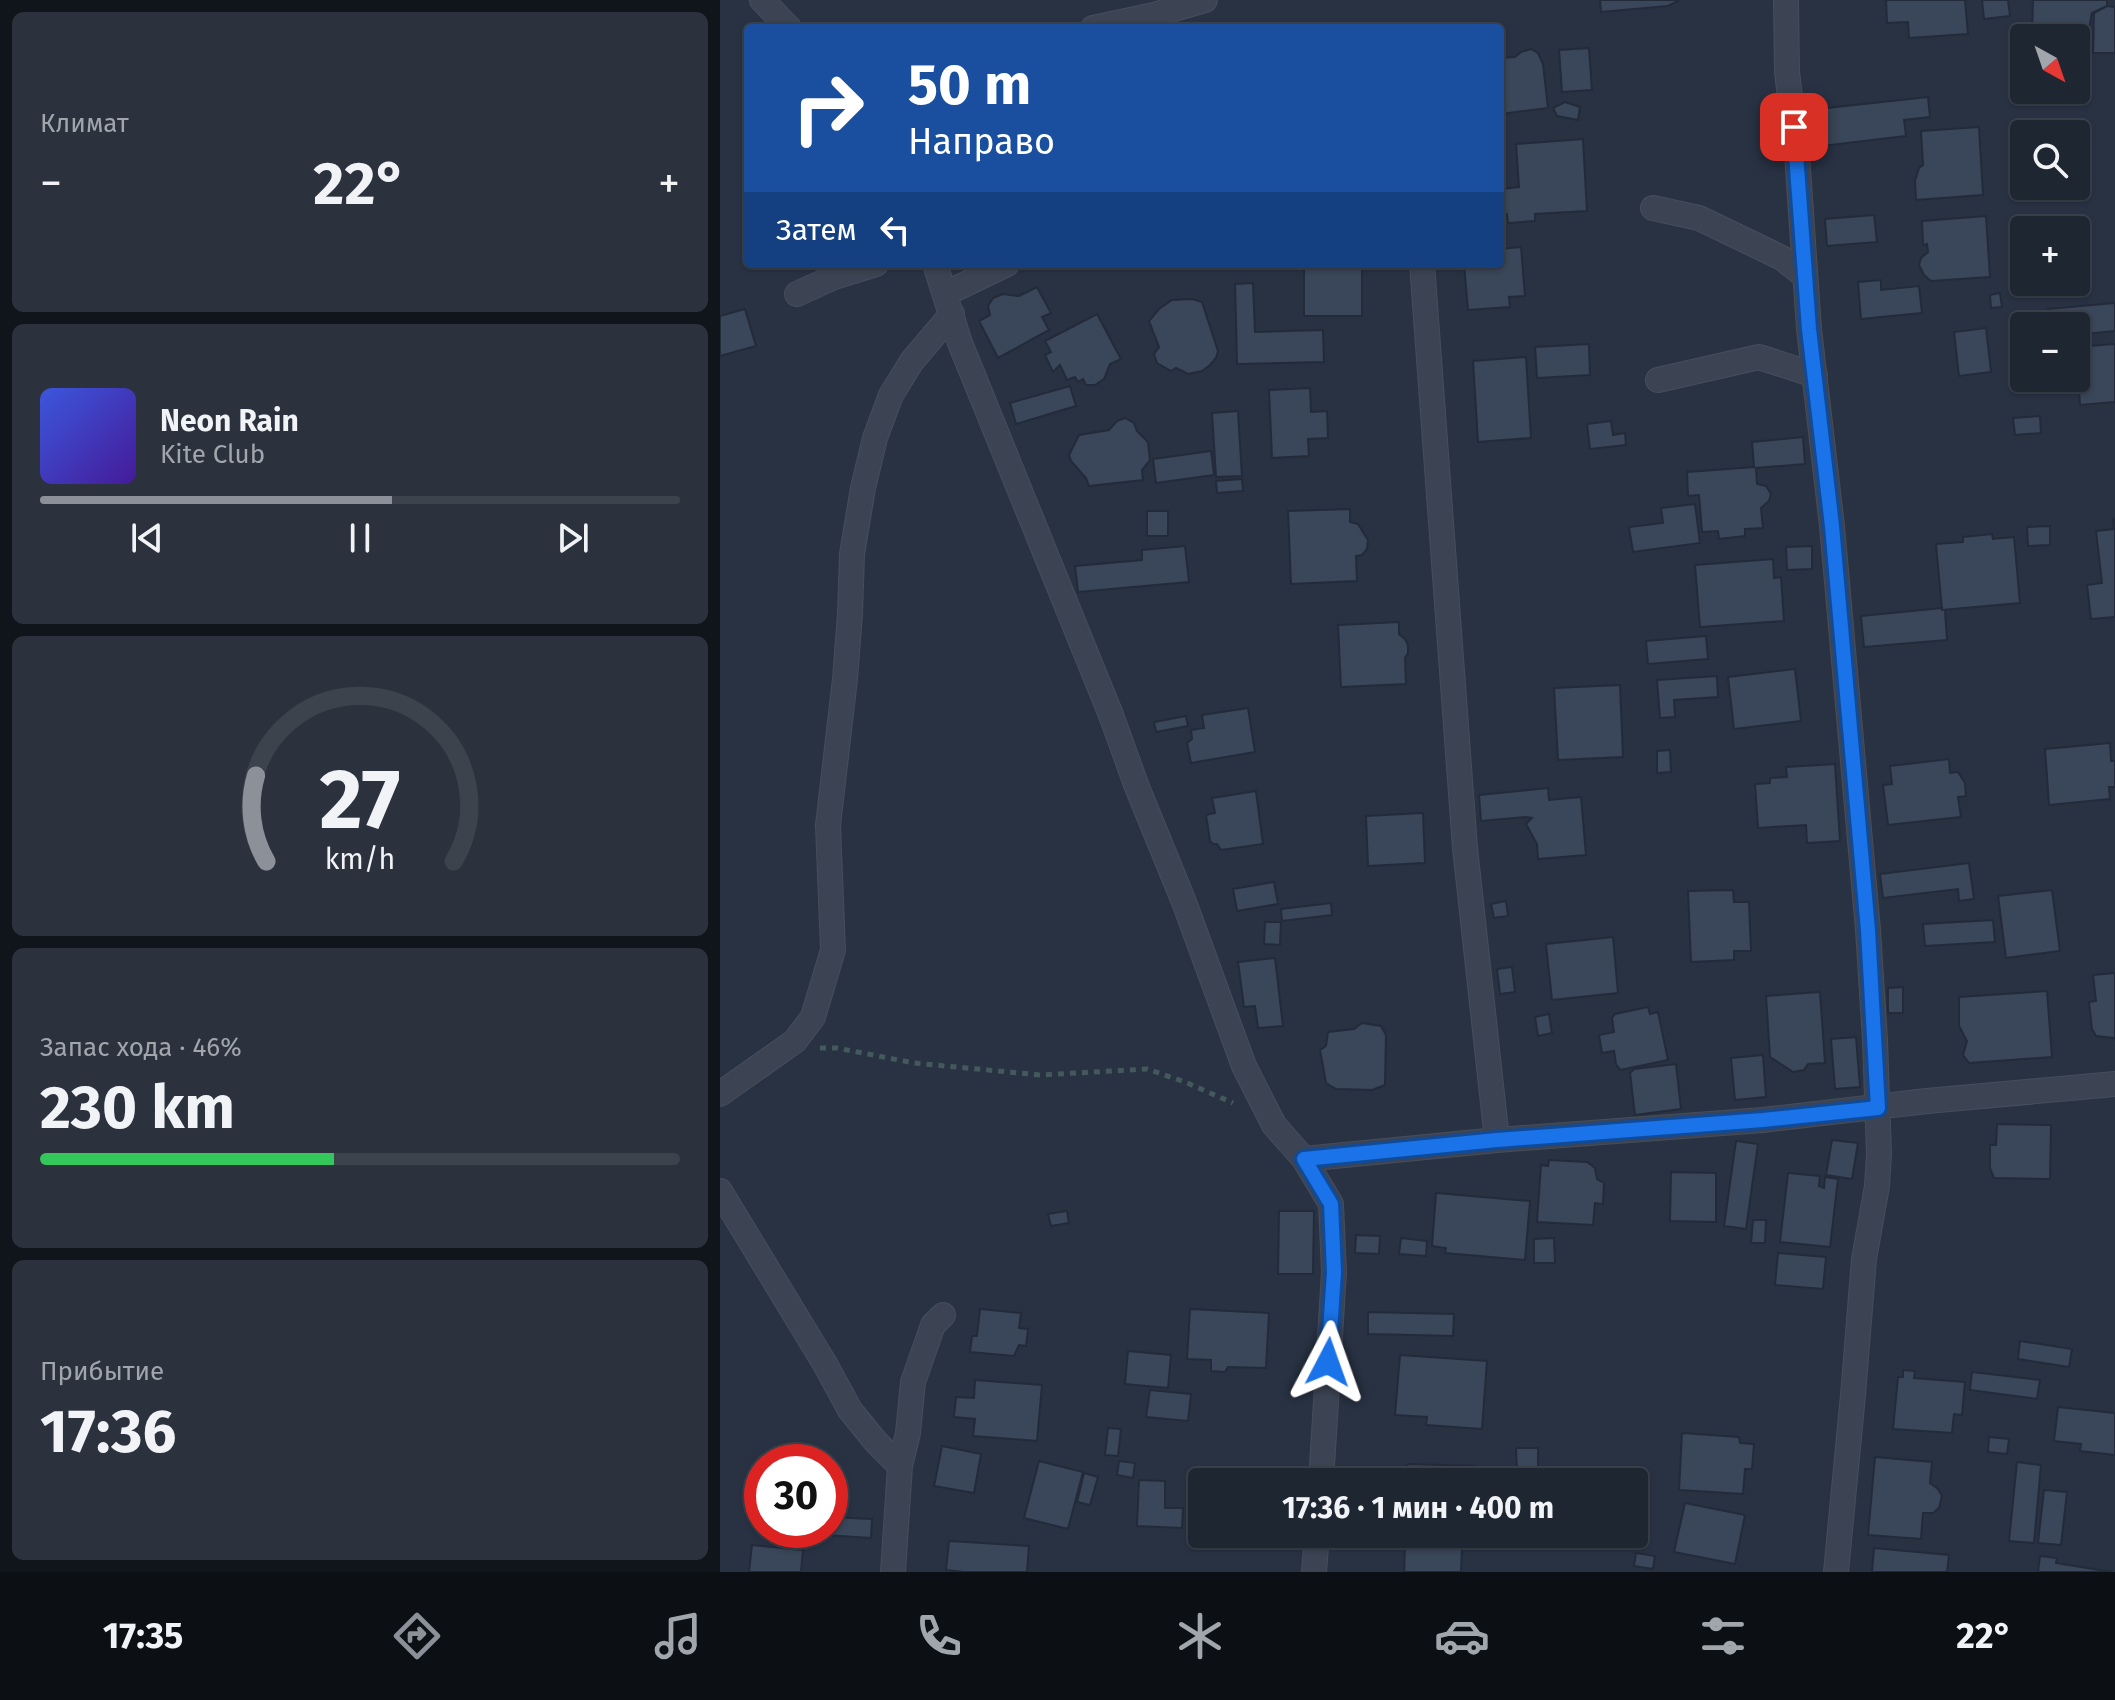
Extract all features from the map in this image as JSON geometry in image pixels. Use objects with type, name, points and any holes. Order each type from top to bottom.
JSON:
[{"type":"street","points":[[762,0],[785,24]]},
{"type":"street","points":[[1112,24],[1205,0]]},
{"type":"street","points":[[1786,0],[1787,72],[1868,930],[1878,1108],[1877,1186],[1864,1259],[1836,1572]]},
{"type":"street","points":[[1653,208],[1699,218],[1782,258],[1805,276]]},
{"type":"street","points":[[797,294],[863,268]]},
{"type":"street","points":[[936,268],[960,343],[1184,902],[1244,1066],[1274,1125],[1304,1159],[1331,1204],[1334,1272],[1322,1468]]},
{"type":"street","points":[[720,1094],[795,1041],[813,1017],[833,950],[828,825],[845,679],[852,554],[875,438],[891,395],[948,304],[1001,268]]},
{"type":"street","points":[[1422,268],[1465,848],[1497,1140]]},
{"type":"street","points":[[1658,380],[1759,357],[1815,375]]},
{"type":"street","points":[[1304,1159],[1497,1140],[1763,1120],[2115,1084]]},
{"type":"street","points":[[720,1191],[850,1410],[900,1466]]},
{"type":"street","points":[[893,1572],[900,1466],[908,1433],[913,1382],[933,1325],[943,1315]]},
{"type":"street","points":[[1314,1572],[1316,1548]]},
{"type":"path","points":[[787,1047],[837,1048],[914,1063],[1040,1075],[1147,1069],[1185,1082],[1271,1120]]},
{"type":"building","points":[[1600,0],[1678,1],[1668,6],[1601,12]]},
{"type":"building","points":[[1886,0],[1965,0],[1968,34],[1909,38],[1908,22],[1887,23]]},
{"type":"building","points":[[1982,0],[2008,0],[2010,16],[1984,19]]},
{"type":"building","points":[[2033,0],[2107,0],[2107,6],[2092,13],[2090,24],[2032,24]]},
{"type":"building","points":[[2107,6],[2115,7],[2115,53],[2093,53],[2094,13]]},
{"type":"building","points":[[1589,48],[1592,90],[1562,92],[1559,50]]},
{"type":"building","points":[[1531,49],[1538,53],[1543,64],[1548,108],[1504,114],[1504,58],[1515,57]]},
{"type":"building","points":[[1928,97],[1930,117],[1904,120],[1906,136],[1822,146],[1818,109]]},
{"type":"building","points":[[1565,102],[1580,107],[1578,120],[1557,116],[1553,108]]},
{"type":"building","points":[[1979,127],[1983,195],[1916,200],[1915,181],[1923,165],[1921,131]]},
{"type":"building","points":[[1583,139],[1587,211],[1535,214],[1535,221],[1508,223],[1507,214],[1504,215],[1504,189],[1519,187],[1516,144]]},
{"type":"building","points":[[1874,215],[1877,242],[1827,246],[1825,219]]},
{"type":"building","points":[[1986,216],[1990,277],[1931,281],[1924,275],[1919,265],[1928,252],[1927,244],[1923,245],[1922,221]]},
{"type":"building","points":[[1521,247],[1525,296],[1509,297],[1510,307],[1468,310],[1464,268],[1504,268],[1504,249]]},
{"type":"building","points":[[1304,268],[1362,268],[1362,316],[1304,316]]},
{"type":"building","points":[[1881,280],[1881,290],[1919,286],[1922,313],[1861,319],[1858,282]]},
{"type":"building","points":[[1253,283],[1255,332],[1323,330],[1324,362],[1237,364],[1235,284]]},
{"type":"building","points":[[1037,287],[1051,313],[1042,317],[1049,330],[998,358],[979,321],[990,315],[988,306],[993,298],[1003,294],[1019,296]]},
{"type":"building","points":[[2000,293],[2002,307],[1991,308],[1990,295]]},
{"type":"building","points":[[1172,300],[1202,302],[1218,351],[1210,365],[1202,371],[1188,374],[1176,368],[1171,371],[1157,363],[1154,354],[1159,347],[1149,321]]},
{"type":"building","points":[[2115,303],[2115,331],[2090,334],[2090,312],[2048,312],[2048,309]]},
{"type":"building","points":[[745,309],[756,346],[720,356],[720,316]]},
{"type":"building","points":[[1097,314],[1121,359],[1110,364],[1104,379],[1095,385],[1086,385],[1083,379],[1078,382],[1075,377],[1067,380],[1060,365],[1053,372],[1045,355],[1051,352],[1045,341]]},
{"type":"building","points":[[1986,328],[1991,372],[1959,376],[1954,332]]},
{"type":"building","points":[[1589,344],[1590,375],[1537,378],[1535,347]]},
{"type":"building","points":[[2115,344],[2115,402],[2080,405],[2079,392],[2090,392],[2090,346]]},
{"type":"building","points":[[1526,357],[1531,438],[1478,442],[1473,361]]},
{"type":"building","points":[[1070,386],[1076,406],[1016,424],[1010,403]]},
{"type":"building","points":[[1310,388],[1311,412],[1327,411],[1328,438],[1308,439],[1309,456],[1272,458],[1269,390]]},
{"type":"building","points":[[1238,411],[1242,476],[1216,477],[1212,413]]},
{"type":"building","points":[[2040,416],[2041,433],[2015,435],[2013,418]]},
{"type":"building","points":[[1125,418],[1134,423],[1148,442],[1150,460],[1142,470],[1143,480],[1089,486],[1069,455],[1079,435],[1109,430]]},
{"type":"building","points":[[1611,421],[1613,435],[1625,433],[1626,445],[1590,449],[1587,424]]},
{"type":"building","points":[[1803,437],[1805,464],[1756,468],[1757,484],[1766,486],[1771,494],[1769,501],[1761,508],[1763,528],[1745,529],[1745,536],[1719,539],[1718,531],[1702,532],[1699,495],[1688,496],[1687,472],[1754,467],[1752,442]]},
{"type":"building","points":[[1211,451],[1214,475],[1156,483],[1153,459]]},
{"type":"building","points":[[1242,479],[1243,491],[1217,493],[1216,481]]},
{"type":"building","points":[[1695,504],[1700,543],[1633,552],[1629,527],[1663,523],[1661,508]]},
{"type":"building","points":[[1350,509],[1350,522],[1358,524],[1368,540],[1367,549],[1356,556],[1357,581],[1291,584],[1288,511]]},
{"type":"building","points":[[1147,511],[1168,511],[1168,536],[1147,536]]},
{"type":"building","points":[[2115,519],[2115,617],[2091,619],[2087,585],[2102,583],[2096,531],[2114,529]]},
{"type":"building","points":[[2050,526],[2050,545],[2028,546],[2027,527]]},
{"type":"building","points":[[1992,534],[1993,539],[2014,537],[2020,603],[1942,610],[1936,544],[1963,542],[1963,537]]},
{"type":"building","points":[[1185,546],[1189,582],[1078,592],[1075,566],[1142,560],[1142,550]]},
{"type":"building","points":[[1812,546],[1812,569],[1787,570],[1786,547]]},
{"type":"building","points":[[1773,559],[1774,578],[1781,577],[1784,621],[1700,627],[1695,565]]},
{"type":"building","points":[[1945,610],[1947,640],[1864,647],[1861,616]]},
{"type":"building","points":[[1399,622],[1399,634],[1408,645],[1406,684],[1341,687],[1338,625]]},
{"type":"building","points":[[1706,636],[1708,659],[1648,664],[1646,641]]},
{"type":"building","points":[[1795,669],[1801,721],[1734,729],[1728,677]]},
{"type":"building","points":[[1717,676],[1718,697],[1674,700],[1675,717],[1660,718],[1657,680]]},
{"type":"building","points":[[1620,685],[1623,757],[1558,760],[1554,688]]},
{"type":"building","points":[[1248,708],[1255,752],[1191,763],[1187,743],[1192,739],[1191,730],[1204,728],[1202,715]]},
{"type":"building","points":[[1186,716],[1188,726],[1156,732],[1154,722]]},
{"type":"building","points":[[2110,743],[2111,761],[2115,761],[2115,787],[2109,787],[2110,799],[2049,805],[2045,749]]},
{"type":"building","points":[[1670,750],[1671,772],[1657,773],[1657,751]]},
{"type":"building","points":[[1949,759],[1950,773],[1958,772],[1965,783],[1966,796],[1958,797],[1961,817],[1888,825],[1883,785],[1892,784],[1890,766]]},
{"type":"building","points":[[1835,764],[1840,841],[1807,843],[1806,825],[1758,828],[1755,784],[1770,783],[1770,778],[1787,777],[1786,767]]},
{"type":"building","points":[[1548,788],[1549,800],[1581,797],[1586,855],[1538,859],[1537,844],[1526,824],[1532,818],[1481,821],[1479,795]]},
{"type":"building","points":[[1256,791],[1263,844],[1221,850],[1210,841],[1206,815],[1215,813],[1212,798]]},
{"type":"building","points":[[1423,813],[1425,863],[1368,866],[1366,816]]},
{"type":"building","points":[[1969,863],[1974,899],[1959,901],[1958,889],[1883,898],[1880,874]]},
{"type":"building","points":[[1274,882],[1278,904],[1237,911],[1233,889]]},
{"type":"building","points":[[1733,890],[1734,902],[1749,902],[1751,951],[1734,951],[1734,960],[1691,962],[1688,891]]},
{"type":"building","points":[[2052,890],[2060,951],[2006,958],[1998,896]]},
{"type":"building","points":[[1506,901],[1508,916],[1494,918],[1491,904]]},
{"type":"building","points":[[1331,903],[1332,915],[1282,921],[1281,909]]},
{"type":"building","points":[[1993,920],[1995,942],[1925,946],[1923,924]]},
{"type":"building","points":[[1265,922],[1281,922],[1280,945],[1264,944]]},
{"type":"building","points":[[1613,937],[1618,993],[1552,1000],[1546,944]]},
{"type":"building","points":[[1275,958],[1283,1026],[1258,1028],[1255,1006],[1244,1007],[1238,962]]},
{"type":"building","points":[[1512,967],[1515,992],[1500,994],[1497,969]]},
{"type":"building","points":[[2115,973],[2115,1041],[2114,1038],[2096,1036],[2092,1029],[2089,1002],[2096,1001],[2093,975]]},
{"type":"building","points":[[1903,987],[1903,1013],[1888,1013],[1888,988]]},
{"type":"building","points":[[2047,991],[2052,1057],[1969,1063],[1963,1055],[1967,1041],[1959,1026],[1959,997]]},
{"type":"building","points":[[1820,992],[1825,1063],[1808,1064],[1804,1070],[1793,1072],[1770,1057],[1766,996]]},
{"type":"building","points":[[1648,1007],[1650,1014],[1658,1012],[1668,1060],[1620,1070],[1614,1051],[1602,1053],[1599,1035],[1614,1032],[1612,1018],[1615,1014]]},
{"type":"building","points":[[1549,1014],[1552,1033],[1538,1036],[1535,1017]]},
{"type":"building","points":[[1362,1023],[1381,1026],[1386,1035],[1385,1085],[1372,1090],[1336,1089],[1326,1083],[1320,1050],[1326,1046],[1328,1032],[1354,1029]]},
{"type":"building","points":[[1856,1037],[1860,1087],[1835,1089],[1831,1039]]},
{"type":"building","points":[[1763,1055],[1766,1097],[1735,1100],[1731,1058]]},
{"type":"building","points":[[1676,1064],[1681,1109],[1635,1115],[1630,1073],[1634,1069]]},
{"type":"building","points":[[1997,1124],[2051,1125],[2050,1179],[1994,1178],[1990,1168],[1990,1145],[1996,1145]]},
{"type":"building","points":[[1832,1140],[1858,1143],[1852,1179],[1826,1175]]},
{"type":"building","points":[[1736,1141],[1758,1144],[1746,1229],[1724,1226]]},
{"type":"building","points":[[1549,1160],[1587,1162],[1595,1168],[1597,1179],[1604,1183],[1603,1204],[1595,1203],[1593,1225],[1537,1222],[1541,1165],[1548,1166]]},
{"type":"building","points":[[1671,1172],[1716,1173],[1716,1222],[1670,1221]]},
{"type":"building","points":[[1788,1173],[1820,1176],[1819,1186],[1824,1188],[1825,1177],[1838,1179],[1830,1247],[1780,1242]]},
{"type":"building","points":[[1436,1193],[1530,1201],[1525,1260],[1445,1253],[1446,1248],[1432,1246]]},
{"type":"building","points":[[1067,1211],[1069,1223],[1051,1226],[1048,1214]]},
{"type":"building","points":[[1279,1211],[1314,1211],[1313,1274],[1278,1274]]},
{"type":"building","points":[[1753,1220],[1766,1220],[1765,1243],[1751,1243]]},
{"type":"building","points":[[1356,1235],[1380,1236],[1379,1254],[1355,1253]]},
{"type":"building","points":[[1401,1238],[1427,1241],[1426,1256],[1399,1254]]},
{"type":"building","points":[[1554,1238],[1555,1263],[1534,1263],[1534,1239]]},
{"type":"building","points":[[1778,1253],[1826,1257],[1823,1289],[1775,1285]]},
{"type":"building","points":[[980,1309],[1021,1313],[1019,1328],[1028,1329],[1026,1346],[1019,1345],[1014,1356],[970,1352],[972,1336],[977,1336]]},
{"type":"building","points":[[1190,1309],[1269,1313],[1266,1368],[1228,1367],[1225,1372],[1211,1371],[1211,1360],[1187,1359]]},
{"type":"building","points":[[1368,1312],[1454,1314],[1453,1336],[1368,1334]]},
{"type":"building","points":[[2020,1341],[2072,1349],[2069,1367],[2018,1359]]},
{"type":"building","points":[[1128,1351],[1171,1355],[1168,1388],[1125,1384]]},
{"type":"building","points":[[1400,1355],[1487,1361],[1482,1429],[1426,1425],[1427,1417],[1395,1415]]},
{"type":"building","points":[[1903,1370],[1915,1371],[1914,1378],[1965,1382],[1962,1415],[1954,1414],[1952,1433],[1893,1429],[1898,1377],[1903,1377]]},
{"type":"building","points":[[1972,1372],[2040,1380],[2037,1399],[1970,1390]]},
{"type":"building","points":[[975,1380],[1042,1385],[1037,1441],[973,1436],[975,1419],[954,1417],[956,1397],[974,1398]]},
{"type":"building","points":[[1150,1390],[1191,1394],[1188,1421],[1146,1417]]},
{"type":"building","points":[[2058,1407],[2115,1413],[2115,1455],[2080,1451],[2081,1444],[2054,1441]]},
{"type":"building","points":[[1108,1428],[1121,1429],[1118,1456],[1105,1455]]},
{"type":"building","points":[[1682,1433],[1739,1437],[1740,1443],[1754,1444],[1752,1469],[1745,1469],[1743,1494],[1679,1490]]},
{"type":"building","points":[[1989,1437],[2009,1439],[2007,1454],[1988,1452]]},
{"type":"building","points":[[942,1446],[981,1454],[974,1493],[934,1486]]},
{"type":"building","points":[[1516,1448],[1538,1448],[1538,1468],[1517,1468]]},
{"type":"building","points":[[1875,1457],[1932,1462],[1930,1483],[1942,1496],[1939,1508],[1933,1513],[1923,1513],[1921,1539],[1868,1535]]},
{"type":"building","points":[[1039,1461],[1083,1472],[1068,1529],[1024,1518]]},
{"type":"building","points":[[1119,1461],[1135,1463],[1133,1478],[1117,1475]]},
{"type":"building","points":[[2017,1462],[2041,1465],[2034,1543],[2009,1541]]},
{"type":"building","points":[[1409,1464],[1474,1466],[1474,1468],[1403,1468]]},
{"type":"building","points":[[1084,1473],[1098,1477],[1090,1505],[1077,1502]]},
{"type":"building","points":[[1139,1480],[1165,1481],[1165,1508],[1183,1508],[1182,1528],[1137,1526]]},
{"type":"building","points":[[2044,1490],[2067,1492],[2061,1545],[2038,1543]]},
{"type":"building","points":[[1685,1503],[1745,1515],[1735,1564],[1674,1552]]},
{"type":"building","points":[[848,1518],[872,1519],[871,1538],[848,1537]]},
{"type":"building","points":[[949,1541],[1029,1546],[1027,1572],[946,1570]]},
{"type":"building","points":[[752,1548],[803,1550],[801,1572],[749,1572]]},
{"type":"building","points":[[1405,1548],[1462,1549],[1461,1572],[1404,1572]]},
{"type":"building","points":[[1874,1548],[1949,1555],[1947,1572],[1872,1572]]},
{"type":"building","points":[[1636,1553],[1655,1556],[1653,1569],[1634,1566]]},
{"type":"building","points":[[2040,1556],[2057,1558],[2056,1563],[2112,1572],[2038,1572]]},
{"type":"route","points":[[1328,1362],[1334,1272],[1331,1204],[1304,1159],[1878,1108],[1868,930],[1832,526],[1809,329],[1794,127]]}]
